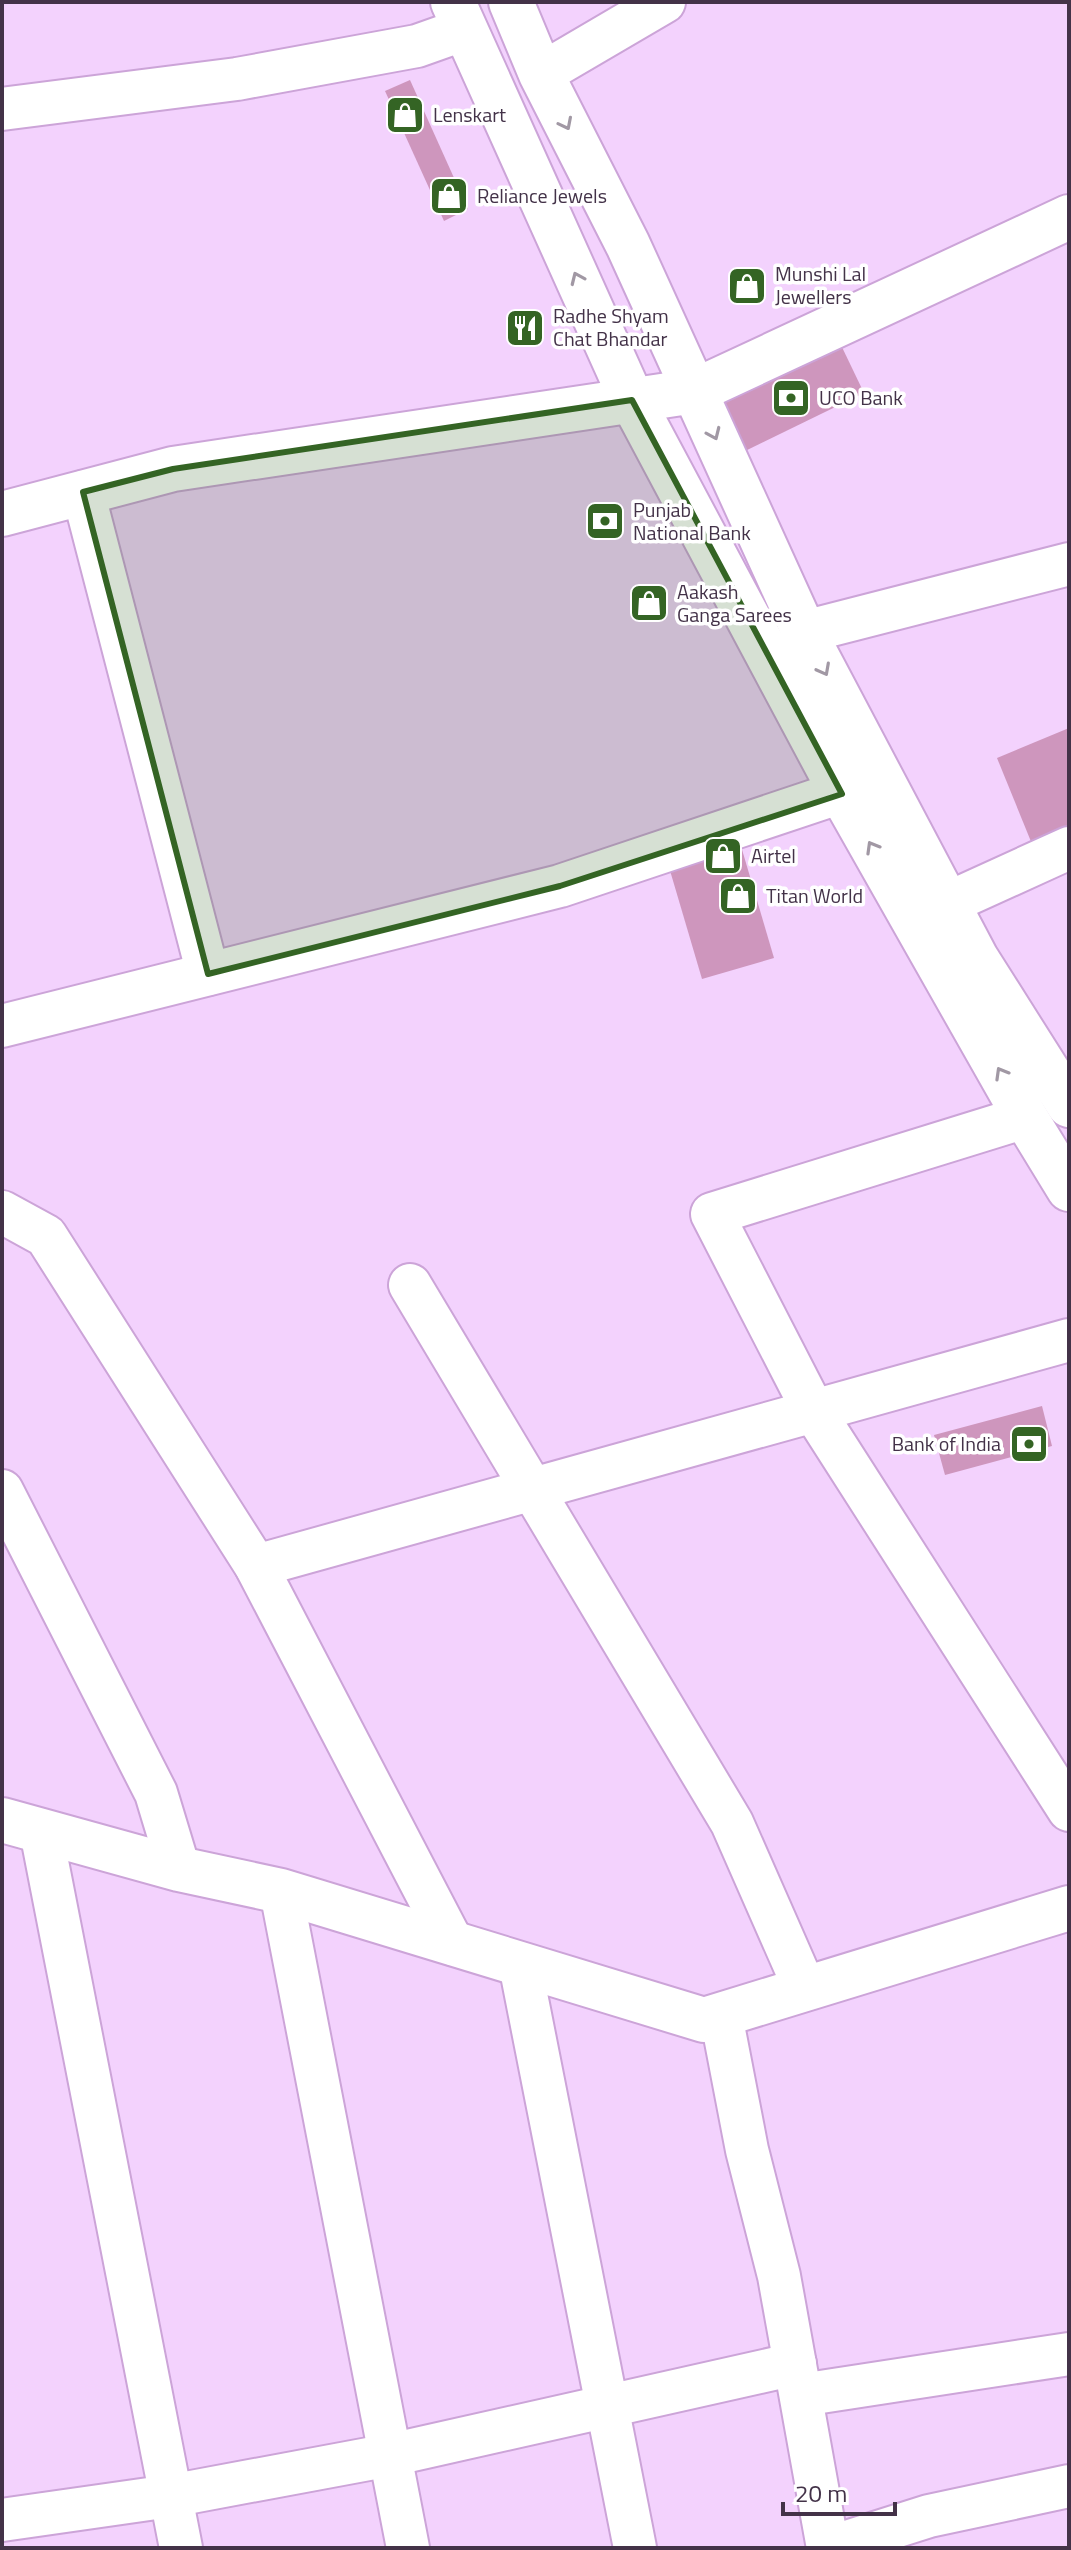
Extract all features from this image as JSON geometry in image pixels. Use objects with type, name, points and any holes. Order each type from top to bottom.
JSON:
[{"type":"main road","points":[[511,2],[541,74],[628,245],[804,632],[976,958],[1069,1105]]},
{"type":"main road","points":[[459,16],[632,400],[842,794],[1069,1189]]},
{"type":"main road","points":[[2,514],[173,469],[695,391],[1069,217]]},
{"type":"main road","points":[[21,1826],[179,1869],[281,1891],[704,2020],[1069,1908]]},
{"type":"street","points":[[541,74],[664,2]]},
{"type":"street","points":[[2,109],[237,79],[417,46],[459,16]]},
{"type":"street","points":[[83,492],[208,974]]},
{"type":"street","points":[[804,632],[1069,564]]},
{"type":"street","points":[[2,1026],[560,886],[883,778]]},
{"type":"street","points":[[946,904],[1069,848]]},
{"type":"street","points":[[1025,1117],[712,1214],[813,1410],[1069,1810]]},
{"type":"street","points":[[2,1212],[46,1236],[256,1566],[453,1944]]},
{"type":"street","points":[[410,1285],[732,1823],[805,1989]]},
{"type":"street","points":[[256,1566],[1069,1340]]},
{"type":"street","points":[[2,1491],[156,1793],[179,1869]]},
{"type":"street","points":[[21,1826],[181,2548]]},
{"type":"street","points":[[281,1891],[408,2548]]},
{"type":"street","points":[[520,1964],[635,2548]]},
{"type":"street","points":[[721,2015],[747,2150],[779,2276],[828,2548],[929,2516],[1069,2486]]},
{"type":"street","points":[[2,2520],[170,2496],[390,2455],[607,2407],[798,2380],[1069,2354]]},
{"type":"highlighted area","points":[[632,400],[842,794],[560,886],[208,974],[83,492],[173,469]]},
{"type":"building","points":[[410,80],[468,209],[444,221],[385,91]]},
{"type":"building","name":"UCO Bank","points":[[840,343],[864,393],[741,453],[717,403]]},
{"type":"building","points":[[1069,728],[1069,828],[1032,844],[997,758]]},
{"type":"building","points":[[738,836],[774,958],[702,979],[666,857]]},
{"type":"building","points":[[1042,1406],[1052,1446],[945,1475],[934,1435]]},
{"type":"place","name":"Lenskart","points":[[405,115]]},
{"type":"place","name":"Reliance Jewels","points":[[449,196]]},
{"type":"place","name":"Munshi Lal Jewellers","points":[[747,286]]},
{"type":"place","name":"Radhe Shyam Chat Bhandar","points":[[525,328]]},
{"type":"place","name":"UCO Bank","points":[[791,398]]},
{"type":"place","name":"Punjab National Bank","points":[[605,521]]},
{"type":"place","name":"Aakash Ganga Sarees","points":[[649,603]]},
{"type":"place","name":"Airtel","points":[[723,856]]},
{"type":"place","name":"Titan World","points":[[738,896]]},
{"type":"place","name":"Bank of India","points":[[1029,1444]]}]
